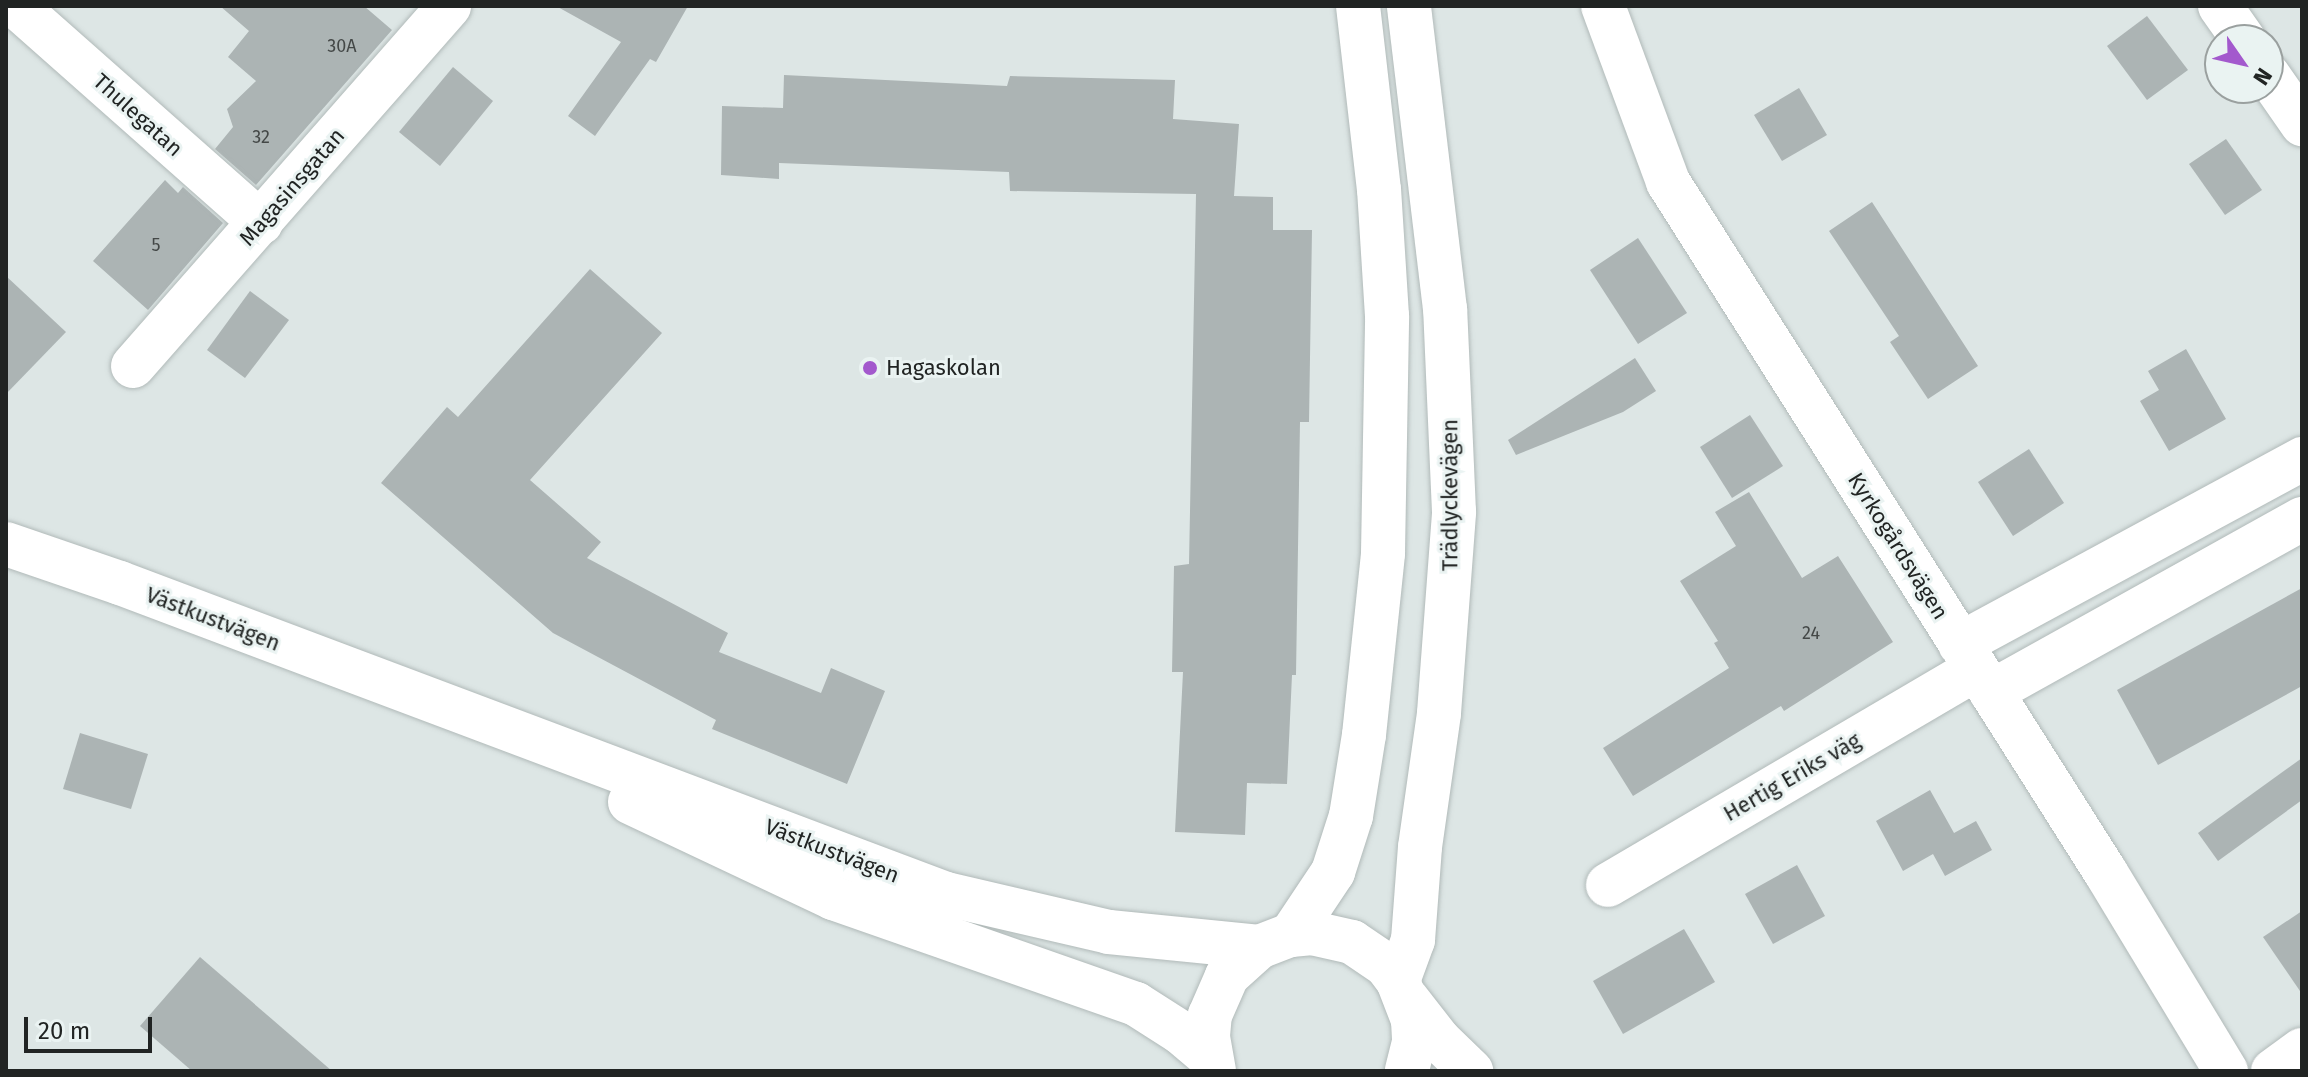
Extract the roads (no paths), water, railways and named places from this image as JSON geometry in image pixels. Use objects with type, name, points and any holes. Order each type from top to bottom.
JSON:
[{"type":"street","name":"Thulegatan","points":[[16,6],[261,223]]},
{"type":"street","name":"Magasinsgatan","points":[[133,366],[449,6]]},
{"type":"street","points":[[1212,1064],[1210,1015],[1217,995],[1235,968],[1275,941],[1333,872],[1351,816],[1364,735],[1383,553],[1387,316],[1379,190],[1358,6]]},
{"type":"street","name":"Trädlyckevägen","points":[[1402,990],[1413,940],[1420,847],[1439,713],[1454,512],[1445,309],[1409,6]]},
{"type":"street","name":"Kyrkogårdsvägen","points":[[1603,6],[1668,182],[1976,668],[2226,1071]]},
{"type":"street","points":[[2220,6],[2233,24]]},
{"type":"street","points":[[2284,98],[2302,124]]},
{"type":"street","name":"Hertig Eriks väg","points":[[1608,885],[1976,668],[2302,459]]},
{"type":"street","name":"Hertig Eriks väg","points":[[1976,668],[2302,519]]},
{"type":"street","name":"Västkustvägen","points":[[6,544],[120,583],[946,894],[1109,932],[1275,941],[1332,935],[1352,942],[1386,965],[1402,990]]},
{"type":"street","name":"Västkustvägen","points":[[419,698],[716,845],[833,898],[1136,1004],[1180,1032],[1212,1064]]},
{"type":"street","points":[[1402,990],[1414,1042],[1407,1071]]},
{"type":"street","points":[[1402,990],[1439,1040],[1471,1071]]},
{"type":"street","points":[[2273,1071],[2302,1050]]},
{"type":"place","name":"Hagaskolan","points":[[870,368]]}]
